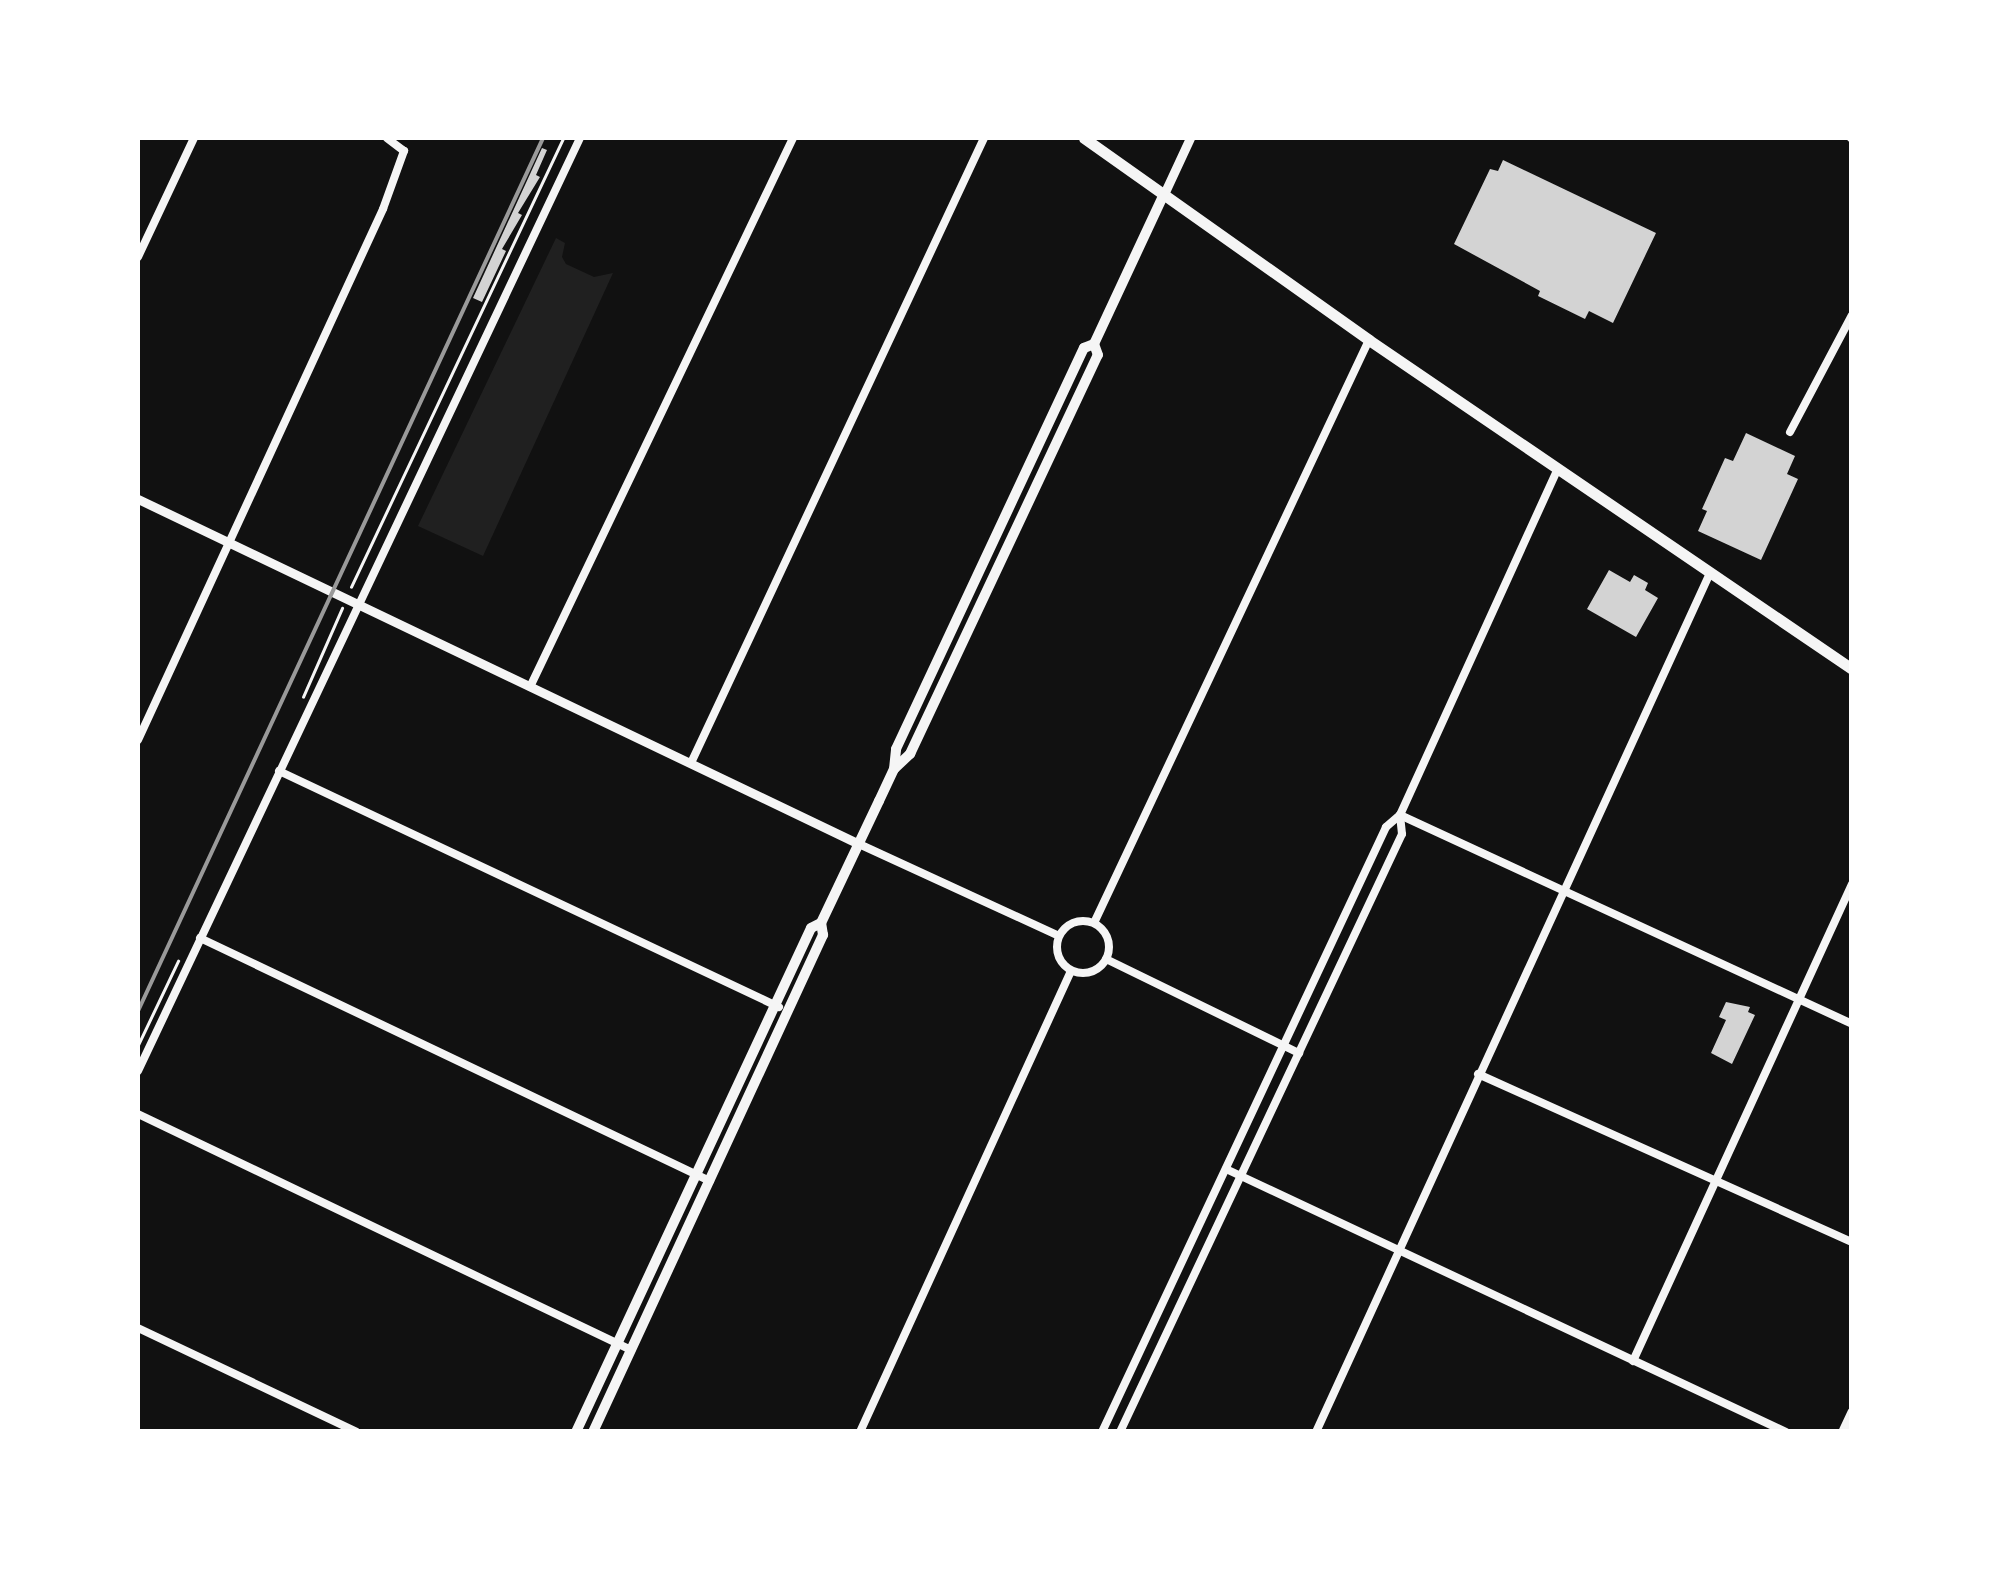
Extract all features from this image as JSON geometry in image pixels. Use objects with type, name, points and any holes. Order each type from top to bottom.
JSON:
[{"type":"main road","points":[[1084,138],[1557,470],[1852,669]]},
{"type":"main road","points":[[593,1432],[823,935],[821,923],[894,769],[910,754],[1098,355],[1094,344],[1164,194]]},
{"type":"main road","points":[[576,1432],[811,928],[821,923]]},
{"type":"street","points":[[138,258],[194,138]]},
{"type":"street","points":[[138,740],[382,209],[404,151],[388,138]]},
{"type":"street","points":[[138,1071],[580,138]]},
{"type":"street","points":[[530,687],[792,138]]},
{"type":"street","points":[[691,763],[984,138]]},
{"type":"street","points":[[1164,194],[1190,138]]},
{"type":"street","points":[[1790,432],[1852,314]]},
{"type":"street","points":[[1094,924],[1370,340]]},
{"type":"street","points":[[1102,1432],[1386,828],[1400,815],[1557,470]]},
{"type":"street","points":[[138,500],[1059,936]]},
{"type":"street","points":[[1316,1432],[1710,573]]},
{"type":"street","points":[[280,771],[788,1012]]},
{"type":"street","points":[[1400,815],[1852,1024]]},
{"type":"street","points":[[1109,1418],[1122,1428],[1402,834],[1400,815]]},
{"type":"street","points":[[1633,1361],[1852,884]]},
{"type":"street","points":[[1074,922],[1094,924],[1109,943],[1106,960],[1087,973],[1071,970],[1060,960],[1059,936],[1074,922]]},
{"type":"street","points":[[200,938],[710,1180]]},
{"type":"street","points":[[1106,960],[1299,1053]]},
{"type":"street","points":[[860,1432],[1071,970]]},
{"type":"street","points":[[1478,1074],[1852,1242]]},
{"type":"street","points":[[138,1114],[631,1350]]},
{"type":"street","points":[[1226,1169],[1786,1432]]},
{"type":"street","points":[[138,1328],[357,1432]]},
{"type":"street","points":[[1842,1432],[1852,1411]]},
{"type":"path","points":[[351,587],[563,138]]},
{"type":"path","points":[[138,1045],[184,954]]},
{"type":"shaded area","points":[[556,238],[565,243],[562,257],[566,264],[594,277],[613,273],[483,556],[418,526]]},
{"type":"building","points":[[542,148],[547,150],[536,175],[540,177],[518,213],[522,215],[502,249],[506,251],[482,302],[473,298]]},
{"type":"building","points":[[1503,160],[1656,233],[1613,323],[1589,311],[1585,319],[1538,296],[1540,291],[1454,244],[1490,169],[1498,171]]},
{"type":"building","points":[[1746,433],[1795,456],[1787,474],[1798,479],[1761,560],[1698,531],[1707,511],[1702,509],[1725,458],[1733,461]]},
{"type":"building","points":[[1609,570],[1630,582],[1634,575],[1648,583],[1645,590],[1658,598],[1636,637],[1587,609]]},
{"type":"building","points":[[1726,1002],[1750,1007],[1748,1012],[1755,1015],[1732,1064],[1711,1053],[1726,1020],[1719,1017]]},
{"type":"railway","points":[[138,1011],[543,138]]}]
